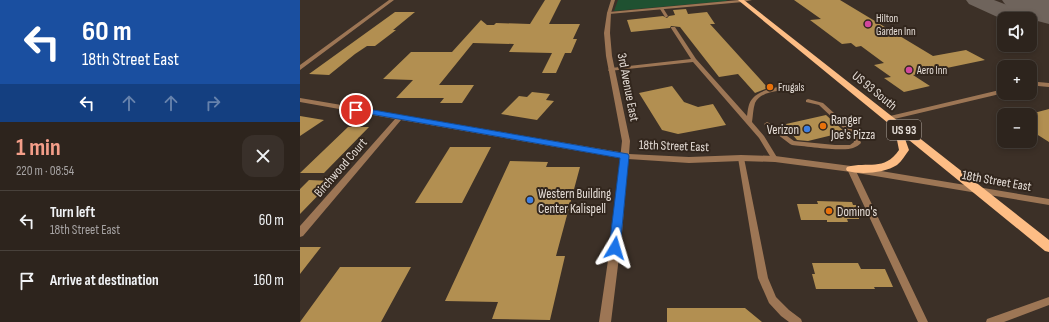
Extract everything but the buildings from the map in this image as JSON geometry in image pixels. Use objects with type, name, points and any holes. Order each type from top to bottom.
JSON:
[{"type":"main road","name":"US 93 South","points":[[745,0],[1049,247]]},
{"type":"main road","points":[[851,169],[877,169],[900,158],[904,150],[902,140],[890,118]]},
{"type":"street","points":[[300,68],[392,0]]},
{"type":"street","name":"3rd Avenue East","points":[[605,322],[617,233],[626,141],[611,70],[607,33],[609,13],[613,0]]},
{"type":"street","points":[[609,13],[745,0]]},
{"type":"street","name":"18th Street East","points":[[300,100],[625,156],[689,160],[741,158],[775,159],[851,169],[1049,202]]},
{"type":"street","name":"Birchwood Court","points":[[300,233],[400,117]]},
{"type":"lane","points":[[662,9],[666,16]]},
{"type":"lane","points":[[673,28],[694,60],[762,137],[775,159]]},
{"type":"lane","points":[[611,70],[694,60]]},
{"type":"lane","points":[[1037,84],[1049,85]]},
{"type":"lane","points":[[749,123],[752,104],[757,96],[771,91],[793,87]]},
{"type":"lane","points":[[890,118],[997,94]]},
{"type":"lane","points":[[767,124],[792,143],[835,148],[851,147],[858,143],[856,136],[821,104],[808,101]]},
{"type":"lane","points":[[741,158],[763,278],[772,300],[797,322]]},
{"type":"lane","points":[[851,169],[923,322]]},
{"type":"lane","points":[[991,322],[1049,300]]},
{"type":"green space","points":[[618,0],[726,0],[727,1],[614,11]]},
{"type":"taxiway","points":[[976,0],[1005,12]]},
{"type":"runway","points":[[1028,0],[1049,8]]},
{"type":"place","name":"Hilton Garden Inn","points":[[868,24]]},
{"type":"place","name":"Aero Inn","points":[[909,70]]},
{"type":"place","name":"Frugals","points":[[770,87]]},
{"type":"place","name":"Ranger Joe's Pizza","points":[[823,126]]},
{"type":"place","name":"Verizon","points":[[807,129]]},
{"type":"place","name":"Western Building Center Kalispell","points":[[530,200]]},
{"type":"place","name":"Domino's","points":[[829,211]]},
{"type":"route","points":[[356,110],[625,156],[615,248]]}]
